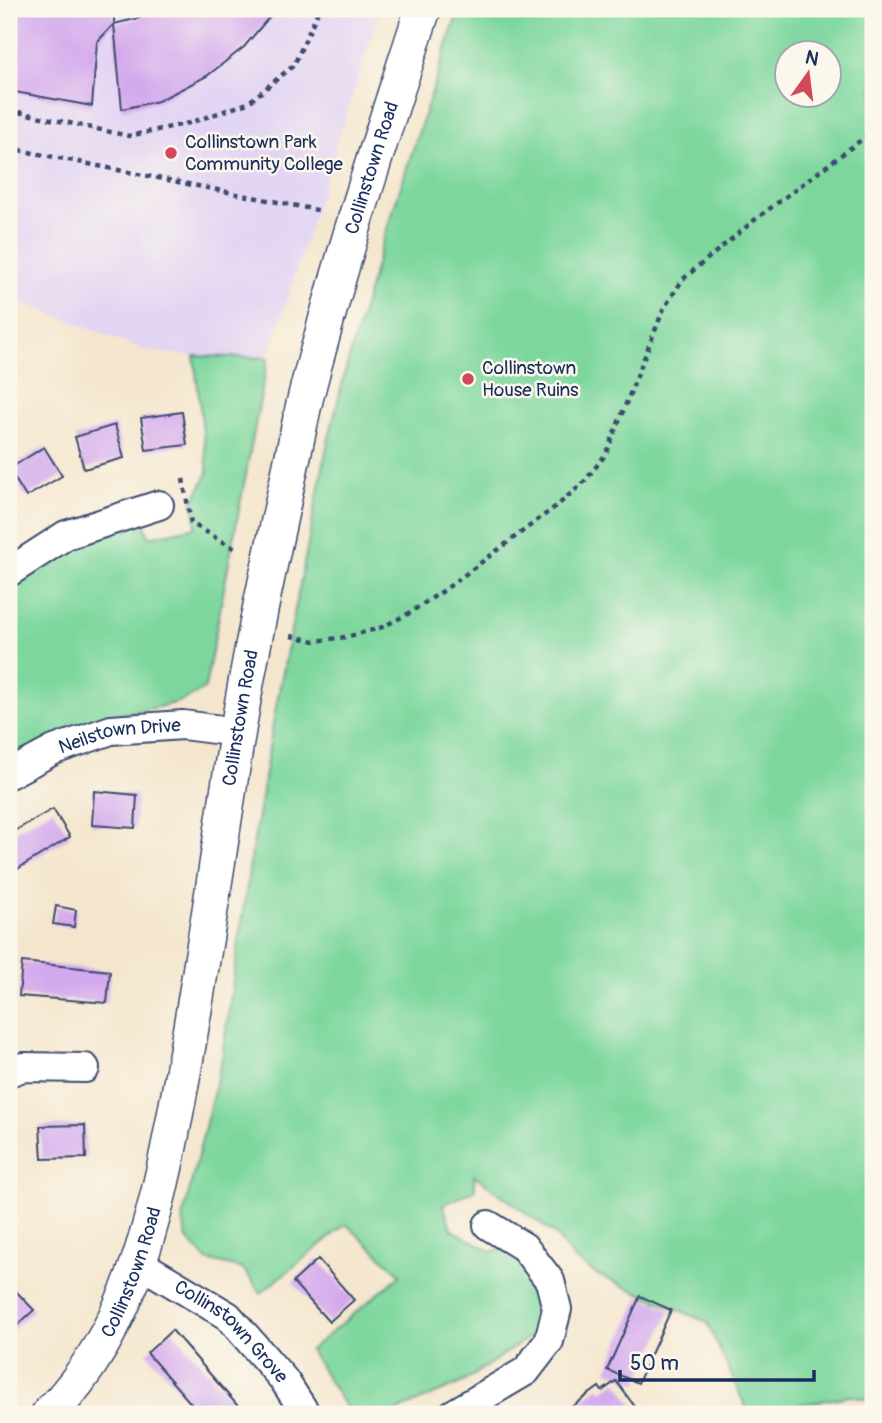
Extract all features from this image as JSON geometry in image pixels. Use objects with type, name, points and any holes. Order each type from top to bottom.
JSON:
[{"type":"street","name":"Collinstown Road","points":[[49,1414],[69,1394],[112,1327],[139,1263],[169,1148],[202,968],[237,732],[302,412],[341,266],[424,9]]},
{"type":"street","points":[[9,572],[66,535],[159,505]]},
{"type":"street","name":"Neilstown Drive","points":[[9,774],[54,750],[111,730],[183,725],[237,732]]},
{"type":"street","points":[[9,1072],[23,1067],[85,1068]]},
{"type":"street","points":[[453,1414],[526,1371],[550,1341],[557,1309],[550,1281],[524,1247],[488,1225]]},
{"type":"street","name":"Collinstown Grove","points":[[139,1263],[228,1316],[284,1380],[306,1414]]},
{"type":"path","points":[[9,110],[130,135],[200,119],[248,103],[294,65],[319,9]]},
{"type":"path","points":[[291,636],[315,641],[346,637],[380,628],[443,591],[559,504],[584,482],[606,454],[664,308],[684,279],[752,222],[873,131]]},
{"type":"path","points":[[9,148],[322,211]]},
{"type":"path","points":[[183,480],[191,523],[237,550]]},
{"type":"shaded area","name":"Collinstown Park Community College","points":[[9,9],[380,9],[268,358],[194,356],[147,351],[9,297]]},
{"type":"green space","points":[[459,9],[873,9],[873,1400],[849,1396],[749,1414],[707,1322],[598,1275],[574,1259],[555,1234],[474,1175],[475,1190],[443,1205],[452,1230],[492,1252],[503,1248],[519,1256],[549,1304],[542,1325],[532,1335],[463,1382],[390,1414],[353,1414],[344,1405],[310,1350],[401,1275],[346,1224],[261,1293],[243,1269],[207,1260],[187,1239],[184,1212],[222,1058],[275,712],[327,446],[382,244]]},
{"type":"green space","points":[[194,356],[268,358],[205,688],[184,700],[87,723],[9,759],[9,587],[74,542],[142,516],[149,537],[196,527],[193,501],[208,473]]},
{"type":"building","points":[[9,9],[114,9],[114,24],[97,42],[92,106],[9,91]]},
{"type":"building","name":"Collinstown Park Community College","points":[[154,9],[276,9],[244,47],[207,76],[158,101],[122,109],[114,24],[139,18]]},
{"type":"building","points":[[182,412],[187,445],[146,450],[141,418]]},
{"type":"building","points":[[115,425],[124,458],[84,469],[75,437]]},
{"type":"building","points":[[44,447],[62,476],[26,497],[9,469]]},
{"type":"building","points":[[94,791],[137,795],[135,828],[92,825]]},
{"type":"building","points":[[53,809],[70,837],[9,874],[9,834]]},
{"type":"building","points":[[56,906],[76,910],[74,927],[53,924]]},
{"type":"building","points":[[22,962],[110,971],[107,1003],[19,996]]},
{"type":"building","points":[[85,1125],[86,1158],[42,1159],[40,1126]]},
{"type":"building","points":[[318,1259],[354,1300],[329,1322],[293,1282]]},
{"type":"building","points":[[9,1284],[34,1310],[9,1333]]},
{"type":"building","points":[[640,1296],[671,1310],[638,1383],[607,1370]]},
{"type":"building","points":[[172,1330],[245,1414],[200,1414],[147,1353]]},
{"type":"building","points":[[616,1381],[635,1407],[625,1414],[562,1414],[599,1387],[602,1391]]},
{"type":"place","name":"Collinstown Park Community College","points":[[171,153]]},
{"type":"place","name":"Collinstown House Ruins","points":[[468,379]]}]
